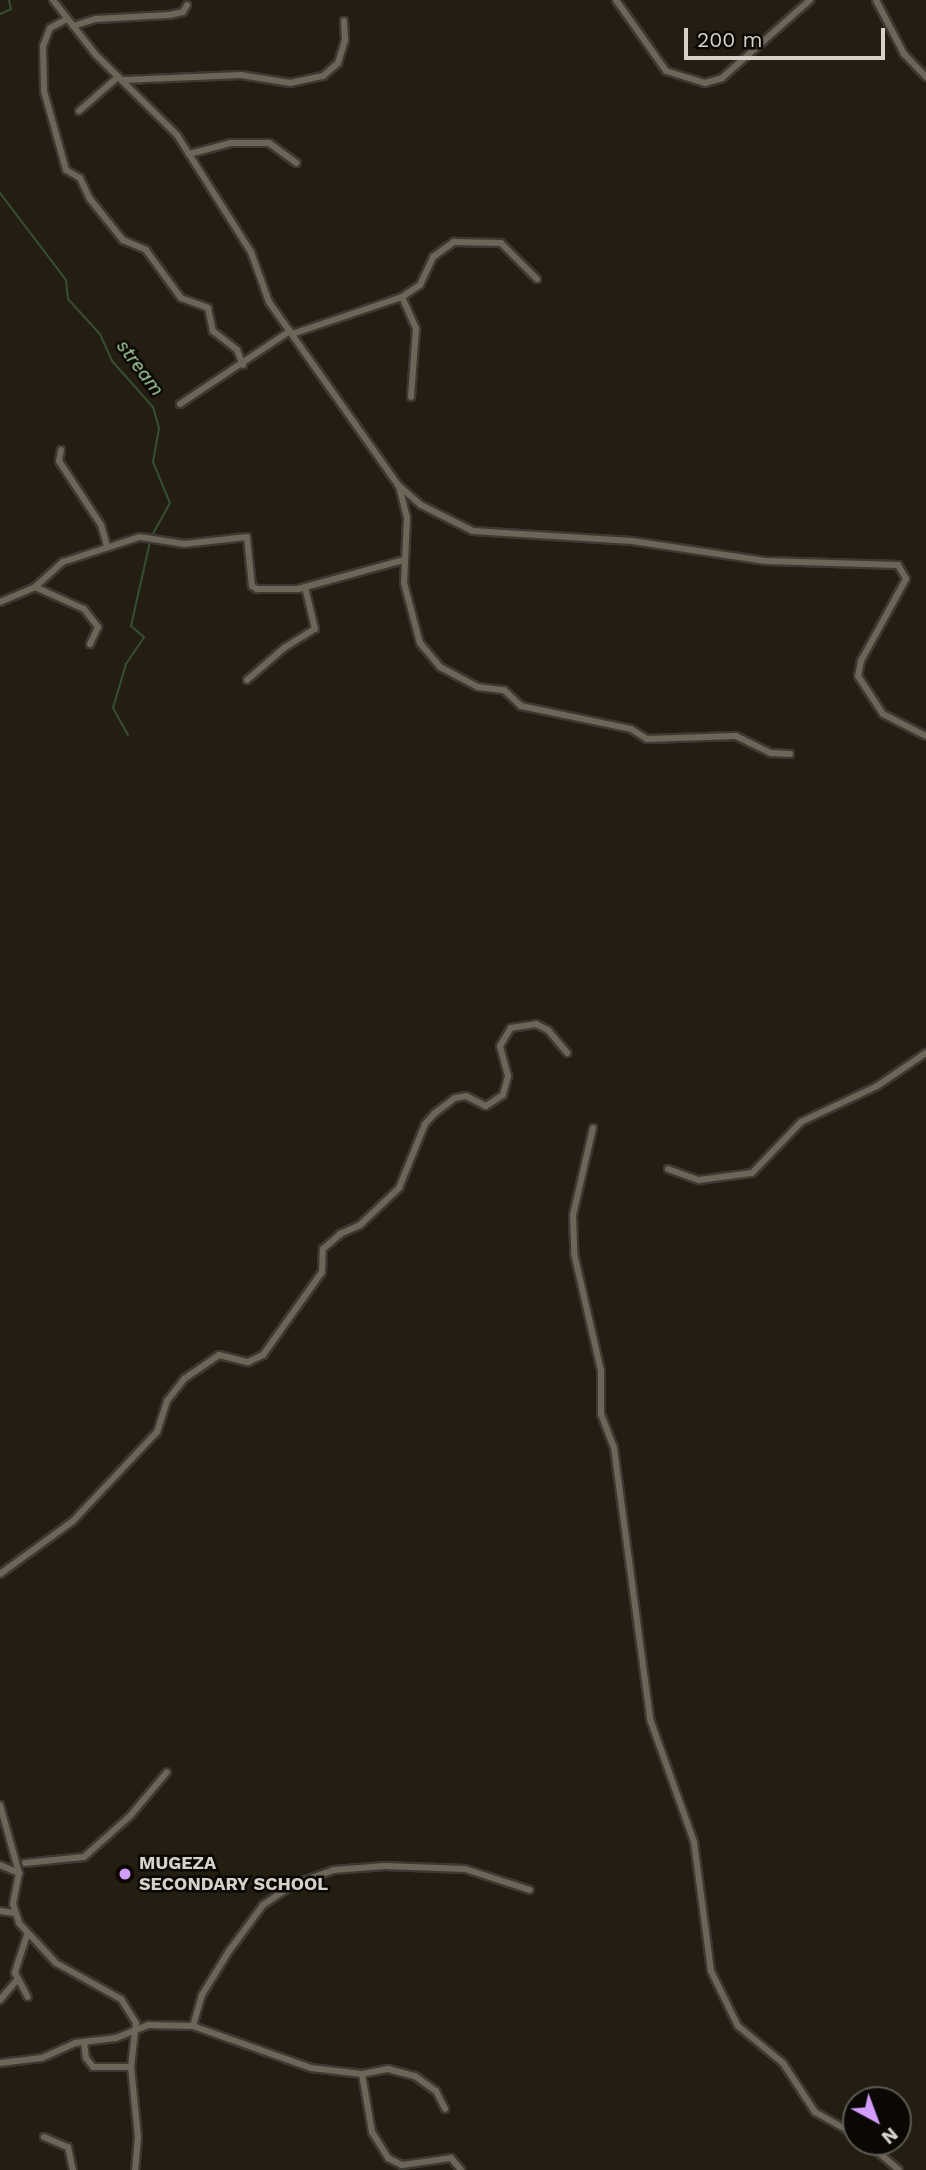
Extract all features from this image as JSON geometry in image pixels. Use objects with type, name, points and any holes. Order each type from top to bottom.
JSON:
[{"type":"street","points":[[53,0],[121,79],[177,135],[218,206],[243,237],[269,302],[398,485],[421,505],[473,531],[632,541],[766,561],[898,565],[906,579],[861,661],[858,676],[883,714],[926,736]]},
{"type":"street","points":[[616,0],[666,71],[705,83],[722,78],[810,0]]},
{"type":"street","points":[[876,0],[904,54],[926,77]]},
{"type":"street","points":[[73,26],[96,19],[169,15],[183,12],[187,5]]},
{"type":"street","points":[[67,19],[50,28],[43,46],[44,91],[66,170],[80,178],[90,200],[122,240],[146,250],[181,298],[208,308],[213,331],[237,350],[243,365]]},
{"type":"street","points":[[79,111],[121,79],[241,75],[290,83],[323,76],[338,63],[345,40],[344,21]]},
{"type":"street","points":[[189,154],[231,143],[269,143],[297,163]]},
{"type":"street","points":[[180,404],[207,383],[243,365],[291,332],[402,297],[420,285],[433,257],[454,242],[501,243],[537,279]]},
{"type":"street","points":[[402,297],[416,329],[411,397]]},
{"type":"street","points":[[61,450],[59,461],[102,525],[107,546]]},
{"type":"street","points":[[398,485],[407,519],[404,583],[423,650],[440,667],[469,683],[504,690],[528,709],[631,729],[647,739],[736,736],[771,753],[790,754]]},
{"type":"street","points":[[0,603],[35,587],[57,565],[140,537],[184,544],[247,537],[253,588],[306,587],[404,560]]},
{"type":"street","points":[[35,587],[85,609],[98,627],[90,645]]},
{"type":"street","points":[[247,680],[284,648],[315,629],[306,587]]},
{"type":"street","points":[[0,1574],[73,1521],[157,1432],[174,1390],[195,1370],[219,1355],[248,1362],[263,1355],[284,1320],[322,1272],[323,1249],[340,1234],[360,1225],[406,1177],[425,1124],[435,1112],[455,1098],[466,1096],[486,1105],[503,1096],[508,1076],[500,1046],[511,1028],[536,1024],[561,1042],[567,1052]]},
{"type":"street","points":[[668,1169],[699,1180],[752,1172],[801,1122],[877,1086],[926,1053]]},
{"type":"street","points":[[593,1128],[573,1215],[574,1253],[601,1371],[601,1414],[614,1448],[650,1719],[694,1842],[711,1970],[738,2026],[783,2063],[815,2112],[842,2127]]},
{"type":"street","points":[[25,1863],[84,1857],[130,1816],[167,1772]]},
{"type":"street","points":[[0,1805],[19,1873],[15,1913],[27,1936],[56,1963],[121,1999],[134,2017],[136,2031],[131,2067],[138,2137],[135,2170]]},
{"type":"street","points":[[0,1865],[19,1873]]},
{"type":"street","points":[[193,2025],[213,1973],[263,1905],[304,1880],[355,1866],[465,1869],[530,1889]]},
{"type":"street","points":[[0,1911],[15,1913]]},
{"type":"street","points":[[27,1936],[26,1949],[16,1966],[18,1980],[28,1997]]},
{"type":"street","points":[[0,2000],[18,1980]]},
{"type":"street","points":[[0,2063],[42,2058],[84,2042],[136,2031],[155,2024],[193,2025],[312,2067],[362,2074],[388,2069],[415,2076],[436,2091],[444,2109]]},
{"type":"street","points":[[84,2042],[86,2058],[93,2067],[131,2067]]},
{"type":"street","points":[[362,2074],[372,2132],[388,2158],[402,2165],[451,2158],[458,2169]]},
{"type":"street","points":[[44,2137],[71,2150],[73,2170]]},
{"type":"street","points":[[882,2156],[899,2170]]},
{"type":"waterway","name":"stream","points":[[0,14],[11,9],[9,0]]},
{"type":"waterway","name":"stream","points":[[0,193],[66,280],[68,299],[100,334],[112,361],[153,407],[159,428],[153,462],[170,503],[152,536]]},
{"type":"waterway","name":"stream","points":[[128,735],[113,708],[126,664],[144,637],[131,626],[150,542]]},
{"type":"place","name":"MUGEZA SECONDARY SCHOOL","points":[[125,1874]]}]
